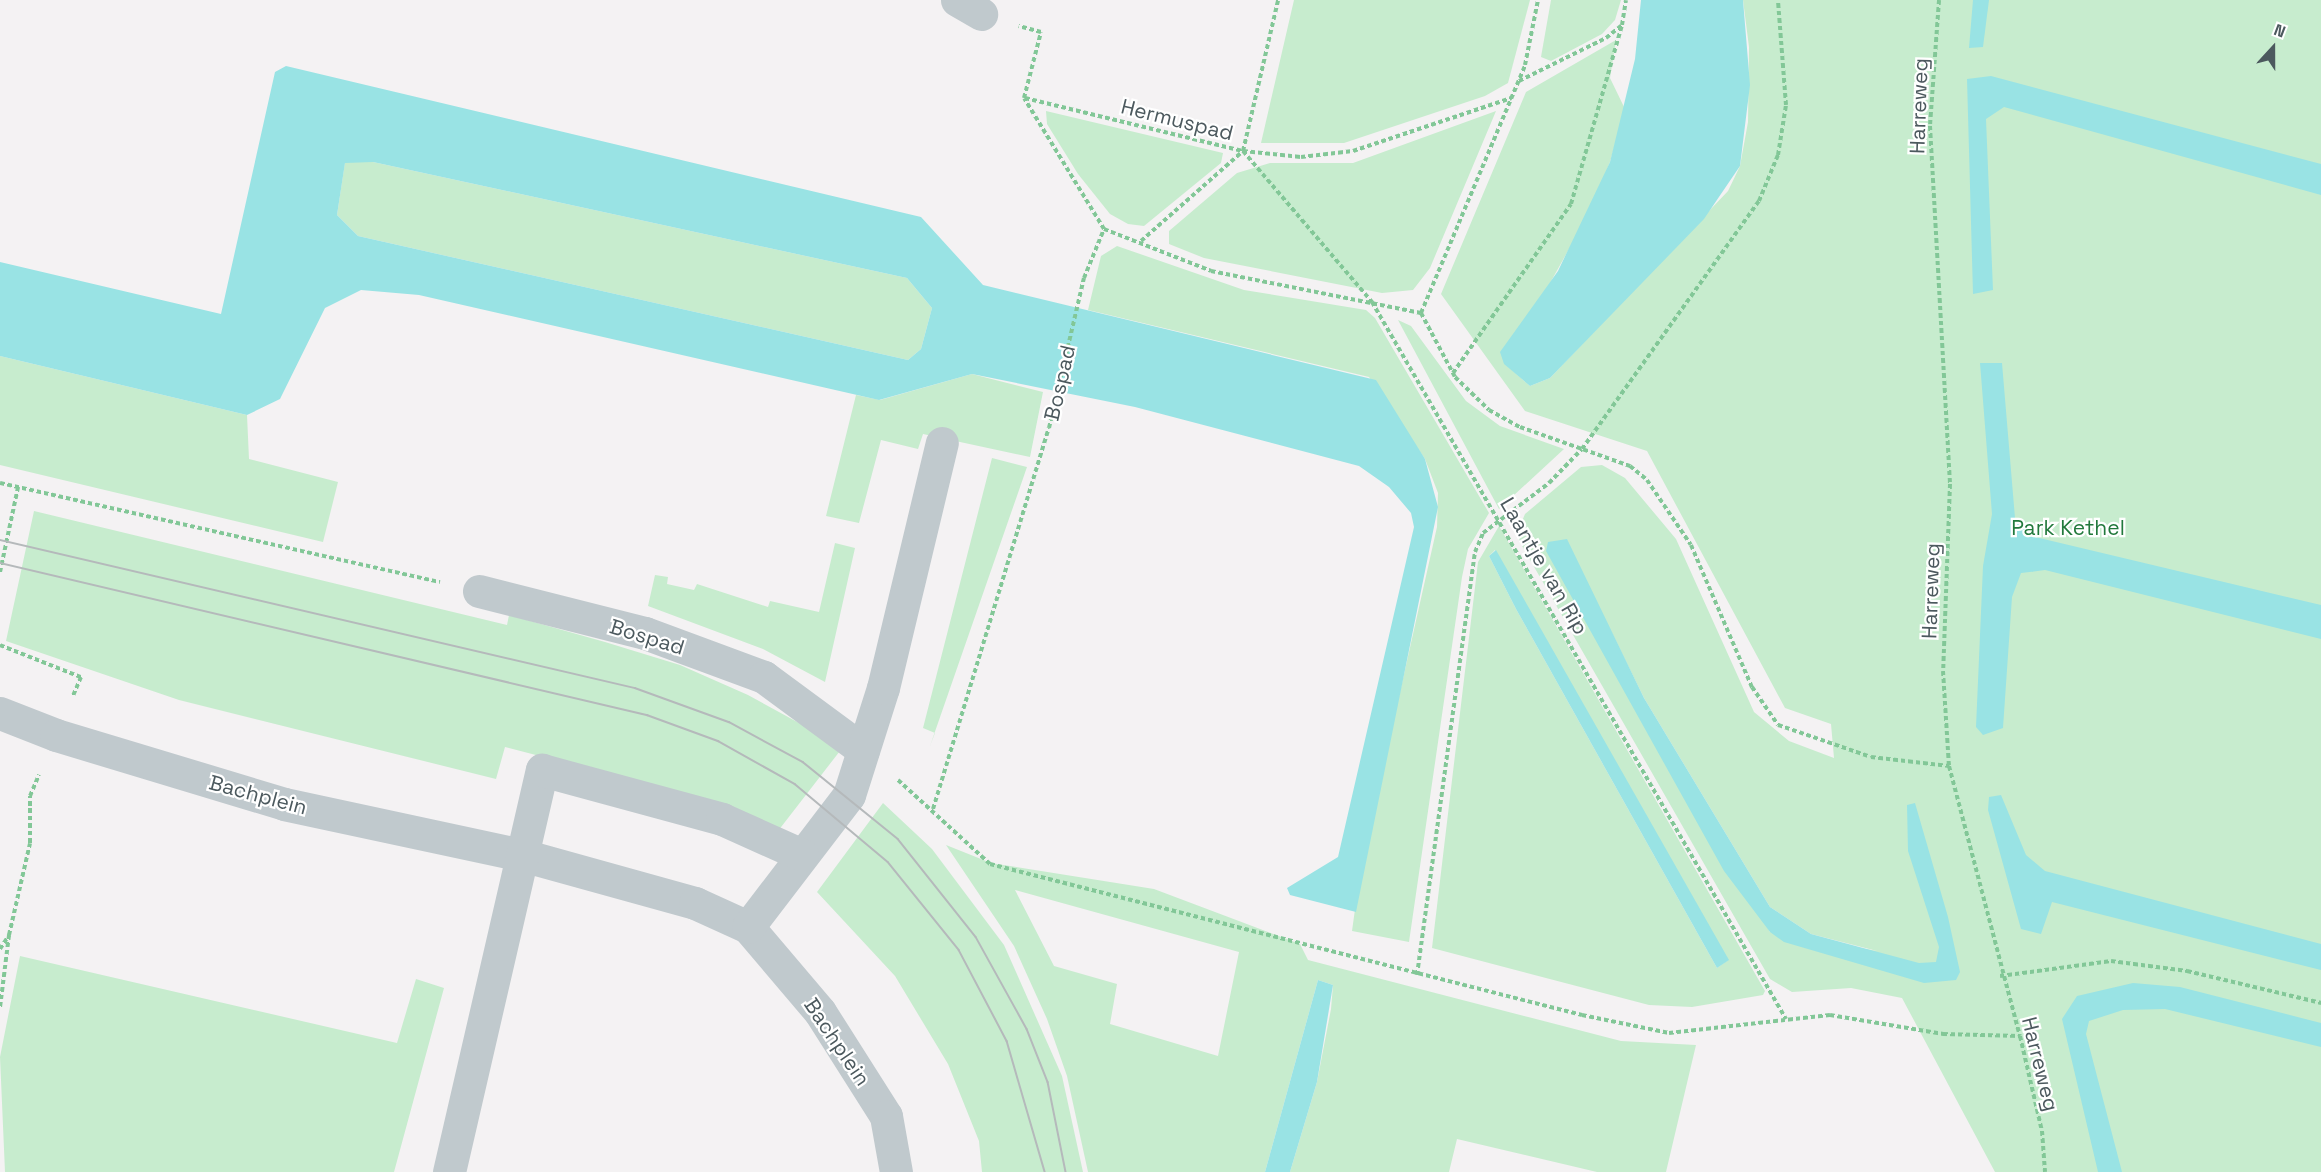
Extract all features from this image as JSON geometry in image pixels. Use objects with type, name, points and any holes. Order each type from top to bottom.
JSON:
[{"type":"street","points":[[748,927],[849,795],[863,750],[942,443]]},
{"type":"street","name":"Bospad","points":[[479,591],[645,633],[764,677],[863,750]]},
{"type":"street","name":"Bachplein","points":[[0,713],[56,735],[284,804],[522,855],[695,903],[748,927],[820,1012],[886,1116],[896,1172]]},
{"type":"street","points":[[449,1172],[542,770],[722,819],[802,855]]},
{"type":"path","name":"Hermuspad","points":[[1024,98],[1243,151],[1278,0]]},
{"type":"path","points":[[1421,313],[1519,81],[1536,32],[1539,0]]},
{"type":"path","points":[[1453,373],[1571,204],[1622,25],[1626,0]]},
{"type":"path","points":[[1778,0],[1786,105],[1778,155],[1759,201],[1582,449],[1549,483],[1499,518],[1483,533],[1469,579],[1417,975],[1669,1033],[1786,1018],[1830,1015],[1943,1034],[2020,1036]]},
{"type":"path","name":"Harreweg","points":[[1939,0],[1930,126],[1950,484],[1943,671],[1948,766],[2000,976],[2020,1036],[2042,1131],[2045,1172]]},
{"type":"path","points":[[969,7],[1041,32],[1024,98],[1104,229],[1141,241],[1211,271],[1421,313],[1453,373],[1489,410],[1582,449],[1630,466],[1661,498],[1691,545],[1752,687],[1778,725],[1871,757],[1948,766]]},
{"type":"path","points":[[1519,81],[1588,49],[1622,25]]},
{"type":"path","points":[[1141,241],[1243,151],[1301,157],[1353,152],[1511,98]]},
{"type":"path","name":"Laantje van Rip","points":[[1243,151],[1372,302],[1499,518],[1786,1018]]},
{"type":"path","name":"Bospad","points":[[1104,229],[1084,278],[1049,428],[933,809],[990,864],[1417,975]]},
{"type":"path","points":[[0,483],[479,591]]},
{"type":"path","points":[[0,572],[18,487]]},
{"type":"path","points":[[0,1007],[9,935],[30,843]]},
{"type":"path","points":[[0,949],[9,935]]},
{"type":"path","points":[[2000,976],[2111,961],[2187,970],[2321,1003]]},
{"type":"green space","points":[[1294,0],[1530,0],[1508,83],[1485,96],[1344,143],[1261,143]]},
{"type":"green space","points":[[1551,0],[1621,0],[1615,20],[1602,34],[1551,61],[1541,57]]},
{"type":"green space","name":"Park Kethel","points":[[1743,0],[2321,0],[2321,1172],[1995,1172],[1902,998],[1851,988],[1792,992],[1770,979],[1521,544],[1517,533],[1525,514],[1581,467],[1602,465],[1625,478],[1676,539],[1754,712],[1789,741],[1834,758],[1831,724],[1785,708],[1647,451],[1525,411],[1441,294],[1526,92],[1616,40],[1610,78],[1625,109],[1610,162],[1589,213],[1505,364],[1530,386],[1550,378],[1728,191],[1740,166],[1748,122],[1749,47]],"holes":[[[1548,542],[1612,633],[1644,698],[1770,907],[1811,934],[1877,951],[1770,932]]]},
{"type":"green space","points":[[1046,111],[1223,153],[1221,163],[1144,226],[1128,224],[1110,214],[1078,174],[1047,124]]},
{"type":"green space","points":[[1496,111],[1430,268],[1413,290],[1382,293],[1204,258],[1169,244],[1169,231],[1237,173],[1270,163],[1353,163]]},
{"type":"green space","points":[[345,162],[373,162],[907,278],[932,308],[921,349],[908,360],[358,236],[337,215]]},
{"type":"green space","points":[[1117,246],[1244,290],[1366,310],[1375,318],[1489,513],[1468,549],[1462,577],[1409,942],[1352,931],[1361,866],[1437,527],[1438,493],[1425,459],[1369,377],[1088,310],[1101,256]]},
{"type":"green space","points":[[1398,320],[1411,326],[1466,401],[1500,426],[1564,449],[1499,509]]},
{"type":"green space","points":[[0,356],[247,415],[249,459],[338,482],[323,542],[0,465]]},
{"type":"green space","points":[[972,374],[1043,392],[1030,457],[923,434],[918,449],[881,440],[859,523],[826,516],[856,395],[880,400]]},
{"type":"green space","points":[[992,458],[1027,467],[935,733],[923,728]]},
{"type":"green space","points":[[34,511],[507,625],[509,615],[605,642],[680,665],[748,695],[843,747],[778,831],[705,799],[505,747],[496,779],[179,700],[6,641]]},
{"type":"green space","points":[[1499,526],[1765,991],[1763,995],[1692,1007],[1649,1005],[1432,948],[1478,562]],"holes":[[[1495,550],[1728,960],[1717,968],[1516,609],[1489,556]]]},
{"type":"green space","points":[[835,543],[855,548],[825,682],[763,649],[648,606],[655,575],[668,577],[667,584],[694,590],[697,584],[768,607],[770,601],[819,612]]},
{"type":"green space","points":[[883,803],[932,849],[1004,945],[1062,1076],[1083,1172],[982,1172],[979,1141],[948,1064],[895,976],[817,892]]},
{"type":"green space","points":[[946,845],[991,863],[1154,889],[1300,944],[1308,960],[1621,1041],[1696,1045],[1666,1172],[1597,1172],[1457,1139],[1449,1172],[1290,1172],[1317,1082],[1331,1009],[1333,985],[1318,980],[1265,1172],[1088,1172],[1067,1076],[1047,1019],[1014,946]],"holes":[[[1015,890],[1239,952],[1218,1056],[1110,1024],[1117,984],[1054,966]]]},
{"type":"green space","points":[[20,956],[397,1043],[416,979],[444,988],[394,1172],[5,1172],[0,1057]]},
{"type":"water","points":[[1641,0],[1743,0],[1750,85],[1740,166],[1704,219],[1550,378],[1530,386],[1504,364],[1500,352],[1558,271],[1610,162],[1635,59]]},
{"type":"water","points":[[1973,0],[1989,0],[1983,47],[1969,48]]},
{"type":"water","points":[[286,66],[921,217],[983,285],[1376,380],[1425,459],[1438,507],[1356,912],[1290,895],[1287,888],[1338,857],[1414,527],[1411,513],[1389,487],[1359,466],[1135,407],[972,374],[879,400],[419,295],[361,290],[325,308],[280,399],[247,415],[0,356],[0,262],[221,314],[275,72]],"holes":[[[373,162],[907,278],[932,308],[921,349],[908,360],[358,236],[337,215],[345,163]]]},
{"type":"water","points":[[1991,76],[2321,164],[2321,195],[2004,107],[1986,119],[1993,290],[1973,294],[1967,79]]},
{"type":"water","points":[[1980,363],[2002,363],[2015,518],[2031,536],[2321,605],[2321,639],[2045,570],[2021,573],[2012,597],[2003,728],[1983,735],[1976,727],[1983,566],[1992,514]]},
{"type":"water","points":[[1567,539],[1644,698],[1770,907],[1811,934],[1919,963],[1936,962],[1939,947],[1908,851],[1907,805],[1915,803],[1948,917],[1960,972],[1956,980],[1924,983],[1784,942],[1770,932],[1724,871],[1546,551],[1548,542]]},
{"type":"water","points":[[1496,550],[1729,960],[1717,968],[1516,609],[1489,556]]},
{"type":"water","points":[[2001,795],[2026,855],[2045,871],[2321,944],[2321,970],[2052,902],[2041,934],[2021,929],[1988,810],[1989,797]]},
{"type":"water","points":[[1318,980],[1333,985],[1317,1082],[1290,1172],[1265,1172]]},
{"type":"water","points":[[2133,983],[2180,987],[2321,1023],[2321,1047],[2165,1009],[2123,1010],[2089,1021],[2086,1034],[2122,1172],[2098,1172],[2062,1019],[2077,996]]},
{"type":"tram line","points":[[0,540],[635,688],[729,722],[803,762],[898,839],[976,937],[1027,1029],[1048,1082],[1066,1172]]},
{"type":"tram line","points":[[0,563],[647,715],[718,741],[795,784],[888,862],[959,950],[1007,1041],[1045,1172]]}]
